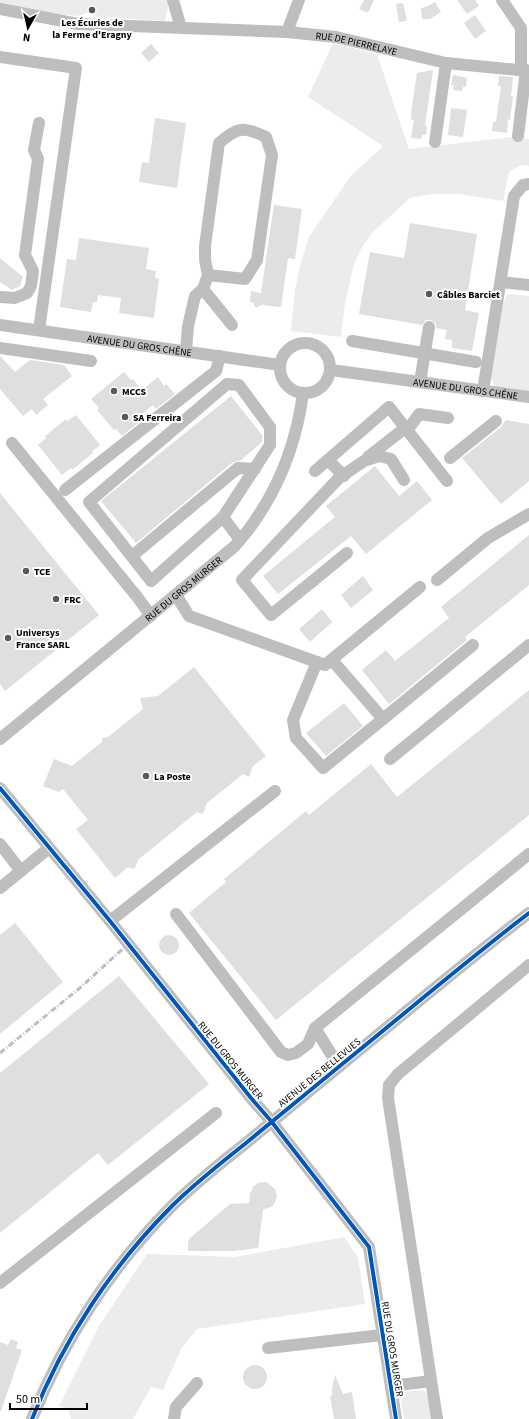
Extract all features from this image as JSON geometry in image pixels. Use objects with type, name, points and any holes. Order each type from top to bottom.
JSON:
[{"type":"street","points":[[173,0],[181,28]]},
{"type":"street","points":[[287,32],[299,0]]},
{"type":"street","points":[[502,0],[521,28],[525,70],[518,136]]},
{"type":"street","name":"RUE DE PIERRELAYE","points":[[0,9],[78,24],[287,32],[336,37],[446,63],[525,70]]},
{"type":"street","points":[[0,57],[76,68],[39,330]]},
{"type":"street","points":[[435,142],[446,63]]},
{"type":"street","points":[[0,297],[15,298],[27,293],[31,286],[33,271],[25,255],[38,160],[34,150],[39,123]]},
{"type":"street","points":[[186,351],[188,326],[195,296],[203,289],[208,275],[204,246],[219,143],[233,131],[251,130],[266,137],[272,155],[257,260],[245,279],[208,275]]},
{"type":"street","points":[[483,391],[514,196],[523,185],[529,184]]},
{"type":"street","points":[[501,282],[529,285]]},
{"type":"street","points":[[203,289],[232,325]]},
{"type":"street","name":"AVENUE DU GROS CHÊNE","points":[[0,325],[280,365]]},
{"type":"street","points":[[420,382],[429,327]]},
{"type":"street","points":[[352,341],[476,362]]},
{"type":"street","points":[[298,343],[310,343],[321,348],[325,352],[330,362],[331,370],[328,380],[320,388],[309,393],[303,393],[293,390],[285,384],[281,375],[280,365],[284,354],[293,346],[298,343]]},
{"type":"street","points":[[0,348],[91,361]]},
{"type":"street","points":[[65,490],[216,371],[220,356]]},
{"type":"street","name":"AVENUE DU GROS CHÊNE","points":[[331,370],[529,397]]},
{"type":"street","points":[[227,384],[239,385],[270,427],[270,445],[255,469],[223,517],[152,581],[89,502],[227,384]]},
{"type":"street","name":"RUE DU GROS MURGER","points":[[0,740],[235,546],[256,520],[282,472],[296,432],[303,393]]},
{"type":"street","points":[[315,471],[389,407],[447,480]]},
{"type":"street","points":[[347,553],[272,615],[242,580],[339,478],[344,476],[406,429],[419,414],[448,418]]},
{"type":"street","points":[[450,458],[496,421]]},
{"type":"street","points":[[12,443],[151,616]]},
{"type":"street","points":[[364,461],[379,456],[391,459],[404,480]]},
{"type":"street","points":[[328,460],[344,476]]},
{"type":"street","points":[[132,556],[238,468],[255,469]]},
{"type":"street","points":[[437,580],[488,538],[529,514]]},
{"type":"street","points":[[223,517],[240,540]]},
{"type":"street","points":[[176,595],[188,616],[325,665],[420,587]]},
{"type":"street","points":[[317,662],[292,720],[296,738],[323,768],[473,645]]},
{"type":"street","points":[[390,759],[529,645]]},
{"type":"street","points":[[332,660],[383,719]]},
{"type":"street","name":"RUE DU GROS MURGER","points":[[0,788],[110,921],[271,1121],[368,1247],[396,1419]]},
{"type":"street","points":[[110,921],[275,791]]},
{"type":"street","points":[[0,844],[21,871]]},
{"type":"street","points":[[0,888],[49,848]]},
{"type":"street","points":[[176,914],[281,1052],[288,1055],[296,1053],[308,1044],[315,1028],[529,854]]},
{"type":"street","name":"AVENUE DES BELLEVUES","points":[[32,1419],[49,1379],[88,1310],[140,1240],[172,1206],[213,1169],[271,1121],[529,912]]},
{"type":"street","points":[[437,1419],[388,1098],[389,1085],[398,1074],[529,965]]},
{"type":"street","points":[[315,1028],[339,1067]]},
{"type":"street","points":[[0,1283],[216,1113]]},
{"type":"street","points":[[268,1348],[382,1335]]},
{"type":"street","points":[[391,1386],[431,1381]]},
{"type":"street","points":[[174,1419],[176,1407],[197,1383]]},
{"type":"shaded area","name":"Les Écuries de la Ferme d'Eragny","points":[[0,0],[168,0],[169,2],[165,21],[97,17],[91,11],[79,16],[12,10],[0,6]]},
{"type":"shaded area","points":[[333,43],[377,54],[409,149],[513,137],[529,139],[529,166],[521,165],[509,172],[503,201],[458,194],[433,194],[410,198],[372,233],[361,249],[353,267],[345,304],[341,337],[291,331],[295,290],[301,262],[309,237],[350,177],[383,146],[308,97]]},
{"type":"shaded area","points":[[507,295],[529,296],[529,392],[497,387],[490,376],[503,303]]},
{"type":"shaded area","points":[[344,1237],[358,1257],[365,1304],[197,1329],[181,1349],[163,1390],[151,1387],[133,1419],[71,1419],[68,1409],[59,1406],[99,1326],[147,1254],[235,1257]]},
{"type":"shaded area","points":[[421,1390],[426,1392],[432,1419],[404,1419],[400,1395],[401,1392]]},
{"type":"building","points":[[364,0],[374,0],[368,13],[359,9]]},
{"type":"building","points":[[457,0],[475,0],[479,6],[467,14]]},
{"type":"building","points":[[435,2],[441,12],[430,19],[422,19],[421,8]]},
{"type":"building","points":[[403,3],[407,21],[399,22],[396,4]]},
{"type":"building","points":[[475,15],[486,31],[475,39],[464,23]]},
{"type":"building","points":[[151,44],[159,53],[149,62],[141,53]]},
{"type":"building","points":[[433,70],[425,126],[427,126],[426,135],[422,135],[421,139],[411,138],[414,120],[411,120],[412,106],[417,73]]},
{"type":"building","points":[[453,75],[467,78],[466,87],[463,87],[462,91],[453,90],[454,85],[451,85]]},
{"type":"building","points":[[499,76],[513,77],[511,96],[513,97],[510,120],[508,119],[507,133],[492,131],[493,122],[496,122],[501,86],[498,86]]},
{"type":"building","points":[[451,108],[467,110],[463,137],[448,135]]},
{"type":"building","points":[[155,118],[186,123],[177,188],[139,182],[142,162],[149,163]]},
{"type":"building","points":[[274,205],[302,209],[295,259],[288,258],[281,307],[261,305],[256,308],[253,303],[250,302],[251,291],[261,293]]},
{"type":"building","points":[[410,223],[477,234],[465,310],[479,313],[472,351],[452,348],[452,340],[445,339],[447,330],[436,328],[436,324],[431,320],[426,320],[422,325],[359,314],[370,252],[404,258]]},
{"type":"building","points":[[79,238],[149,248],[146,269],[156,271],[155,278],[159,279],[154,318],[119,313],[121,298],[98,295],[97,302],[93,302],[91,312],[60,307],[67,259],[76,260]]},
{"type":"building","points":[[0,258],[23,277],[20,286],[12,290],[0,282]]},
{"type":"building","points":[[0,356],[15,372],[30,360],[64,365],[72,376],[43,399],[48,405],[36,415],[32,409],[23,416],[0,389]]},
{"type":"building","points":[[124,372],[131,380],[133,379],[142,390],[158,377],[164,386],[166,384],[175,394],[156,409],[153,405],[136,419],[138,423],[122,436],[116,429],[114,430],[97,410],[99,408],[91,399]]},
{"type":"building","points":[[231,396],[262,435],[262,442],[240,461],[233,462],[136,543],[101,501]]},
{"type":"building","points":[[76,415],[100,445],[92,451],[93,453],[72,470],[71,468],[62,475],[38,445],[46,438],[45,436],[66,419],[67,421]]},
{"type":"building","points":[[506,420],[529,424],[529,481],[501,504],[462,458],[501,427]]},
{"type":"building","points":[[375,466],[399,496],[417,481],[432,500],[366,554],[351,536],[278,594],[263,576],[335,517],[326,506]]},
{"type":"building","points":[[0,493],[99,615],[5,691],[0,684]]},
{"type":"building","points":[[529,535],[529,585],[465,637],[467,640],[389,704],[362,670],[386,650],[395,661],[449,618],[441,607]]},
{"type":"building","points":[[363,576],[373,590],[351,608],[341,595]]},
{"type":"building","points":[[322,609],[332,622],[310,642],[299,629]]},
{"type":"building","points":[[194,667],[266,756],[253,766],[249,777],[243,774],[207,803],[203,814],[197,812],[139,859],[134,869],[128,867],[115,878],[76,829],[88,820],[63,789],[59,792],[43,786],[54,759],[72,766],[102,742],[102,738],[108,737],[143,709],[140,698],[158,696]]},
{"type":"building","points":[[529,690],[529,815],[276,1020],[189,913],[226,882],[224,879],[306,811],[309,815],[371,764],[397,797]]},
{"type":"building","points":[[344,703],[363,726],[326,756],[306,733]]},
{"type":"building","points":[[15,923],[63,982],[0,1034],[0,935]]},
{"type":"building","points":[[165,935],[173,935],[179,941],[179,949],[173,955],[165,955],[159,949],[159,941]]},
{"type":"building","points":[[119,976],[209,1084],[108,1165],[98,1153],[0,1233],[0,1073]]},
{"type":"building","points":[[266,1182],[275,1189],[277,1197],[273,1206],[263,1210],[258,1248],[234,1251],[188,1251],[188,1242],[190,1238],[230,1204],[249,1203],[250,1194],[253,1187],[258,1183]]},
{"type":"building","points":[[11,1339],[18,1342],[16,1348],[22,1350],[0,1411],[0,1342],[8,1345]]},
{"type":"building","points":[[255,1365],[264,1368],[267,1377],[264,1386],[255,1389],[246,1386],[243,1377],[246,1368]]},
{"type":"building","points":[[335,1375],[343,1394],[352,1392],[356,1419],[334,1419],[330,1396],[332,1395]]},
{"type":"railway","points":[[0,1053],[81,987],[128,944]]},
{"type":"cycle path","points":[[0,788],[110,921],[271,1121],[369,1247],[396,1419]]},
{"type":"cycle path","points":[[32,1419],[44,1390],[59,1361],[91,1305],[129,1253],[172,1206],[208,1173],[529,913]]},
{"type":"place","name":"Les Écuries de la Ferme d'Eragny","points":[[92,10]]},
{"type":"place","name":"Câbles Barciet","points":[[429,294]]},
{"type":"place","name":"MCCS","points":[[114,391]]},
{"type":"place","name":"SA Ferreira","points":[[125,417]]},
{"type":"place","name":"TCE","points":[[26,571]]},
{"type":"place","name":"FRC","points":[[56,599]]},
{"type":"place","name":"Universys France SARL","points":[[8,638]]},
{"type":"place","name":"La Poste","points":[[146,776]]}]
